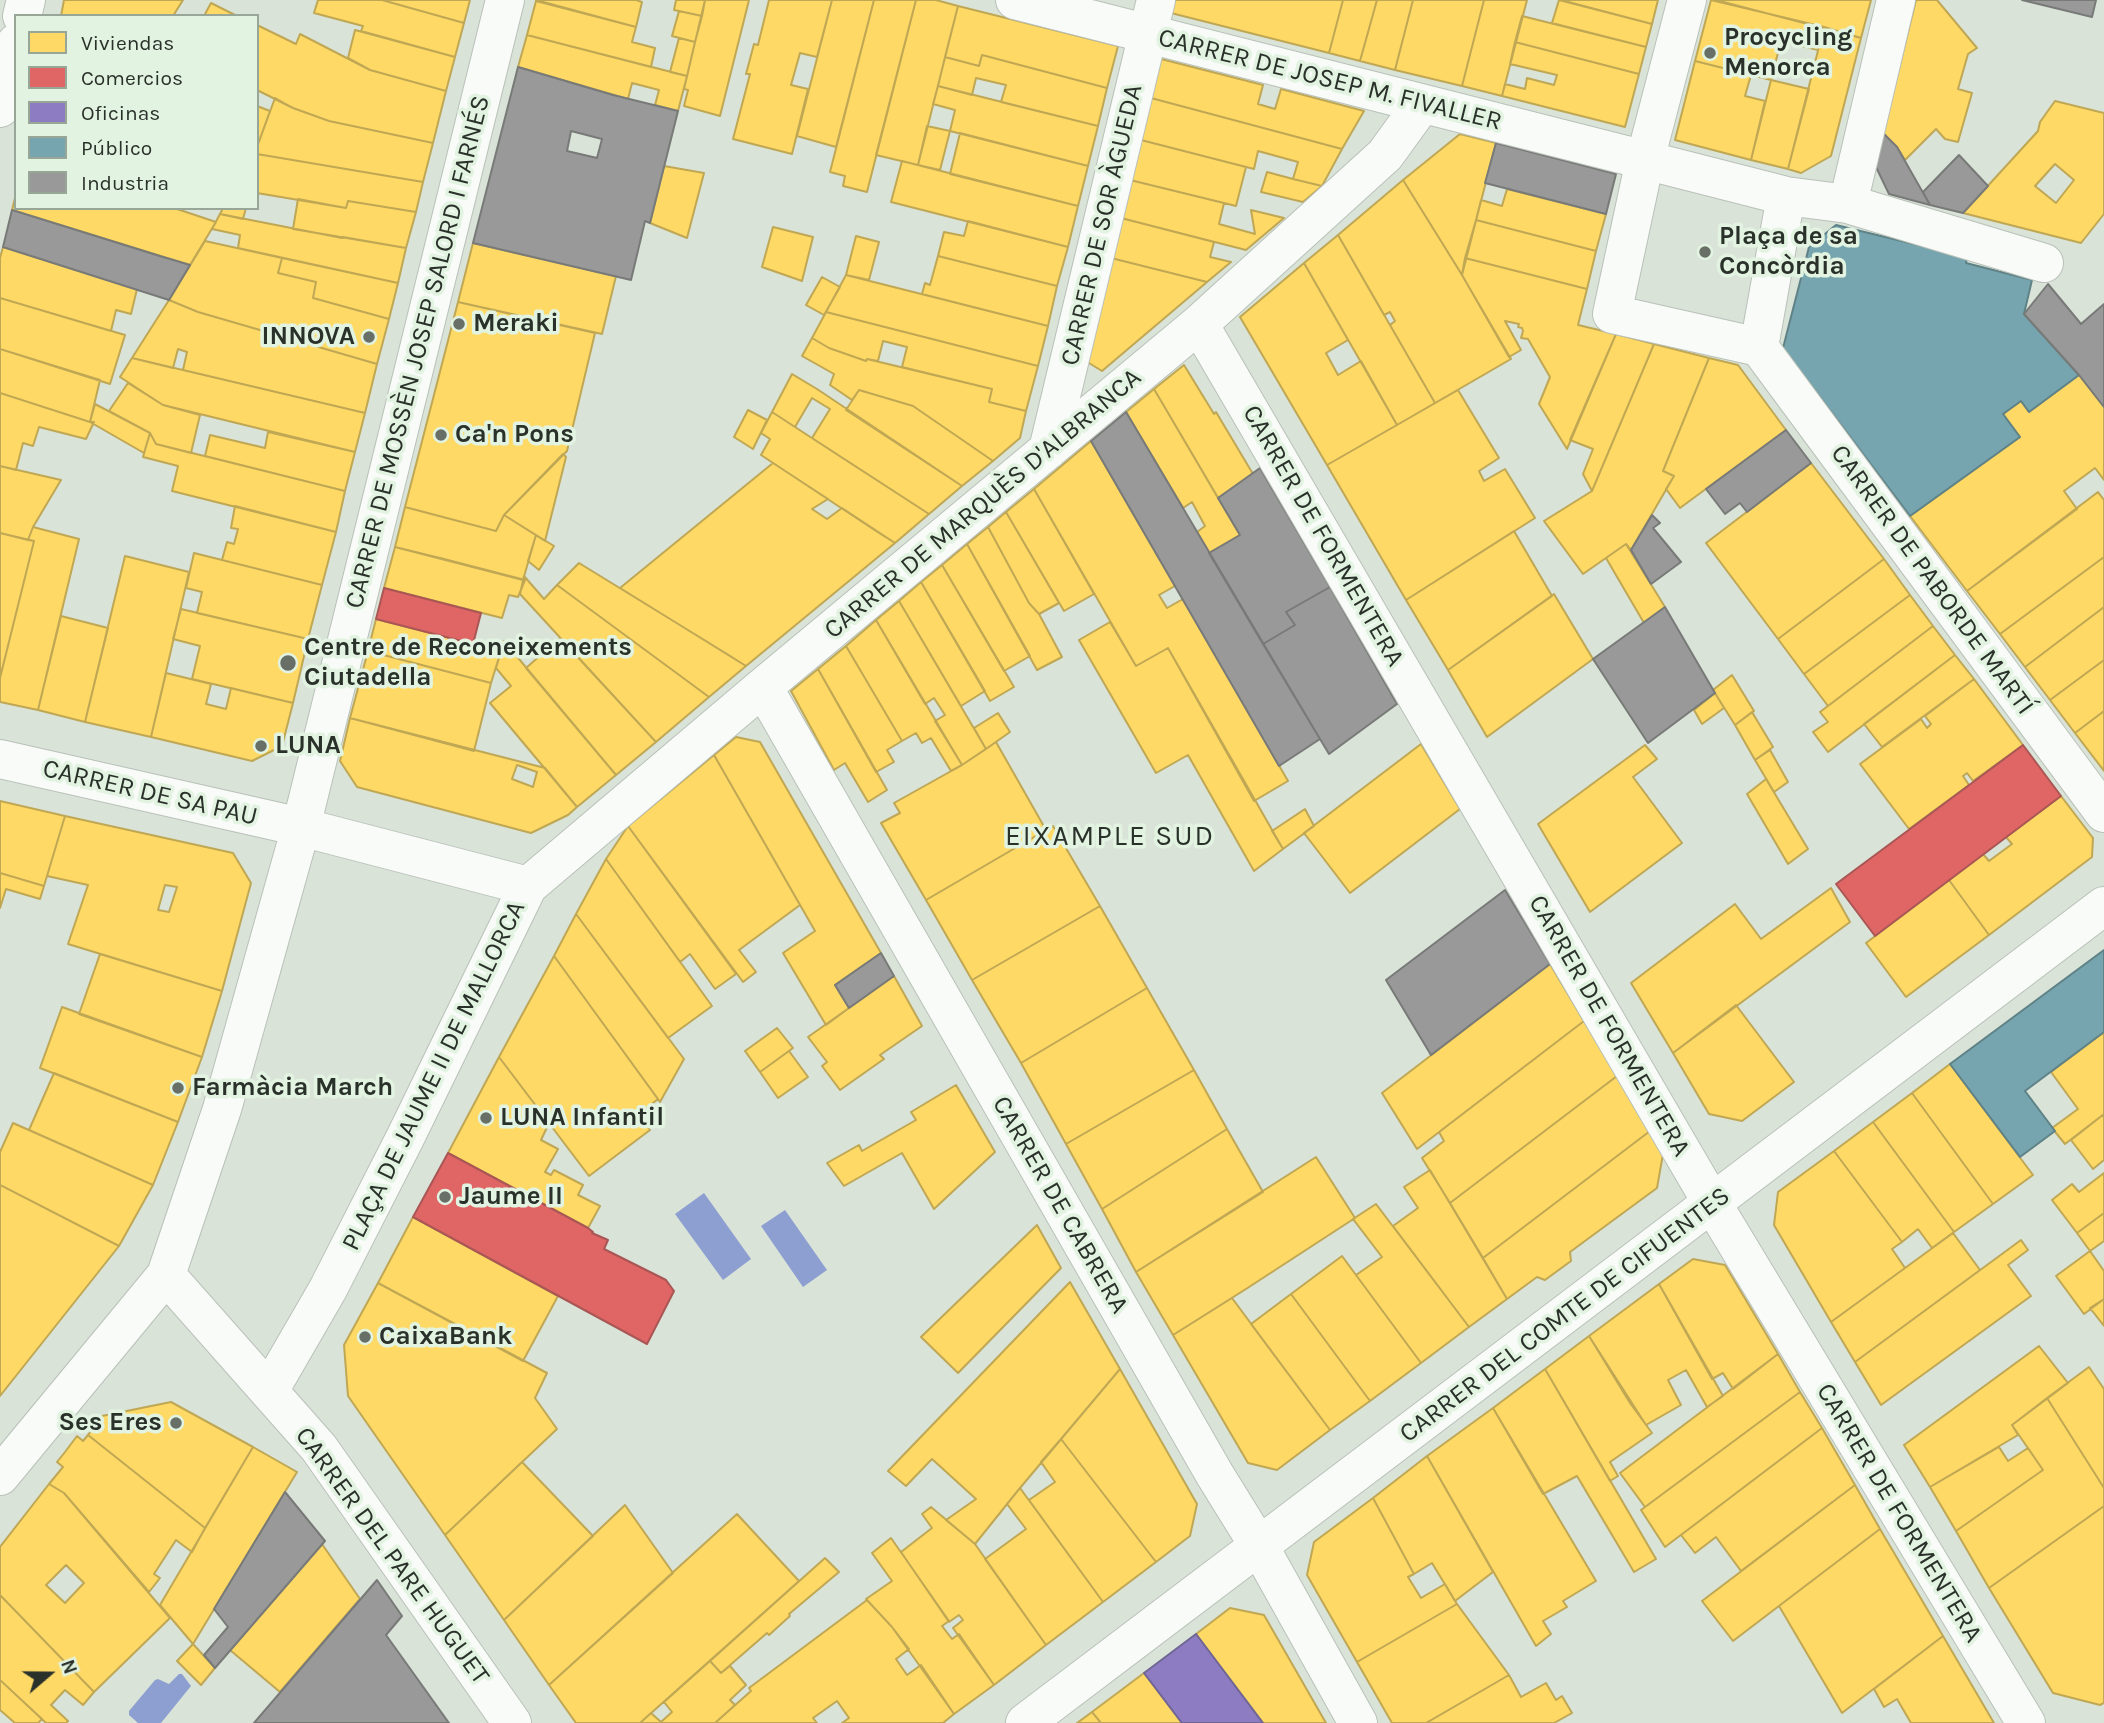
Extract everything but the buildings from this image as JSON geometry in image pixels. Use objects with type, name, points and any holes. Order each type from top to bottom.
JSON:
[{"type":"street","name":"CARRER DE MOSSÈN JOSEP SALORD I FARNÉS","points":[[301,827],[505,0]]},
{"type":"street","name":"CARRER DE JOSEP M. FIVALLER","points":[[1015,0],[1152,17],[1422,104],[1645,160]]},
{"type":"street","points":[[1687,0],[1645,160],[1612,313],[1759,347],[1786,196]]},
{"type":"street","points":[[1848,204],[1896,0]]},
{"type":"street","name":"CARRER DE SOR ÀGUEDA","points":[[1048,450],[1152,17]]},
{"type":"street","points":[[0,108],[14,51]]},
{"type":"street","name":"CARRER DE MARQUÈS D'ALBRANCA","points":[[528,886],[1199,324],[1385,155],[1422,104]]},
{"type":"street","points":[[1645,160],[1786,196],[1848,204],[2044,263]]},
{"type":"street","name":"CARRER DE FORMENTERA","points":[[1199,324],[1712,1203],[2026,1723]]},
{"type":"street","name":"CARRER DE PABORDE MARTÍ","points":[[1759,347],[2104,814]]},
{"type":"street","name":"CARRER DE CABRERA","points":[[763,687],[1208,1463],[1259,1546],[1358,1723]]},
{"type":"street","name":"CARRER DE SA PAU","points":[[0,759],[301,827]]},
{"type":"street","name":"PLAÇA DE JAUME II DE MALLORCA","points":[[269,1391],[328,1289],[528,886],[301,827]]},
{"type":"street","points":[[0,1476],[166,1275],[222,1109],[301,827]]},
{"type":"street","name":"CARRER DEL COMTE DE CIFUENTES","points":[[1025,1723],[2104,906]]},
{"type":"street","points":[[166,1275],[269,1391]]},
{"type":"street","name":"CARRER DEL PARE HUGUET","points":[[269,1391],[319,1448],[512,1723]]},
{"type":"water","points":[[704,1193],[751,1259],[723,1280],[675,1214]]},
{"type":"water","points":[[785,1210],[827,1270],[803,1287],[761,1226]]},
{"type":"water","points":[[182,1674],[191,1686],[161,1723],[138,1723],[129,1715],[129,1711],[155,1680],[169,1684]]},
{"type":"place","name":"Procycling Menorca","points":[[1710,53]]},
{"type":"place","name":"Plaça de sa Concòrdia","points":[[1705,252]]},
{"type":"place","name":"Meraki","points":[[459,324]]},
{"type":"place","name":"INNOVA","points":[[369,337]]},
{"type":"place","name":"Ca'n Pons","points":[[441,435]]},
{"type":"place","name":"Centre de Reconeixements Ciutadella","points":[[288,663]]},
{"type":"place","name":"LUNA","points":[[261,746]]},
{"type":"place","name":"Farmàcia March","points":[[178,1088]]},
{"type":"place","name":"LUNA Infantil","points":[[486,1118]]},
{"type":"place","name":"Jaume II","points":[[445,1197]]},
{"type":"place","name":"CaixaBank","points":[[365,1337]]},
{"type":"place","name":"Ses Eres","points":[[176,1423]]},
{"type":"district","name":"EIXAMPLE SUD","points":[[1110,837]]}]
